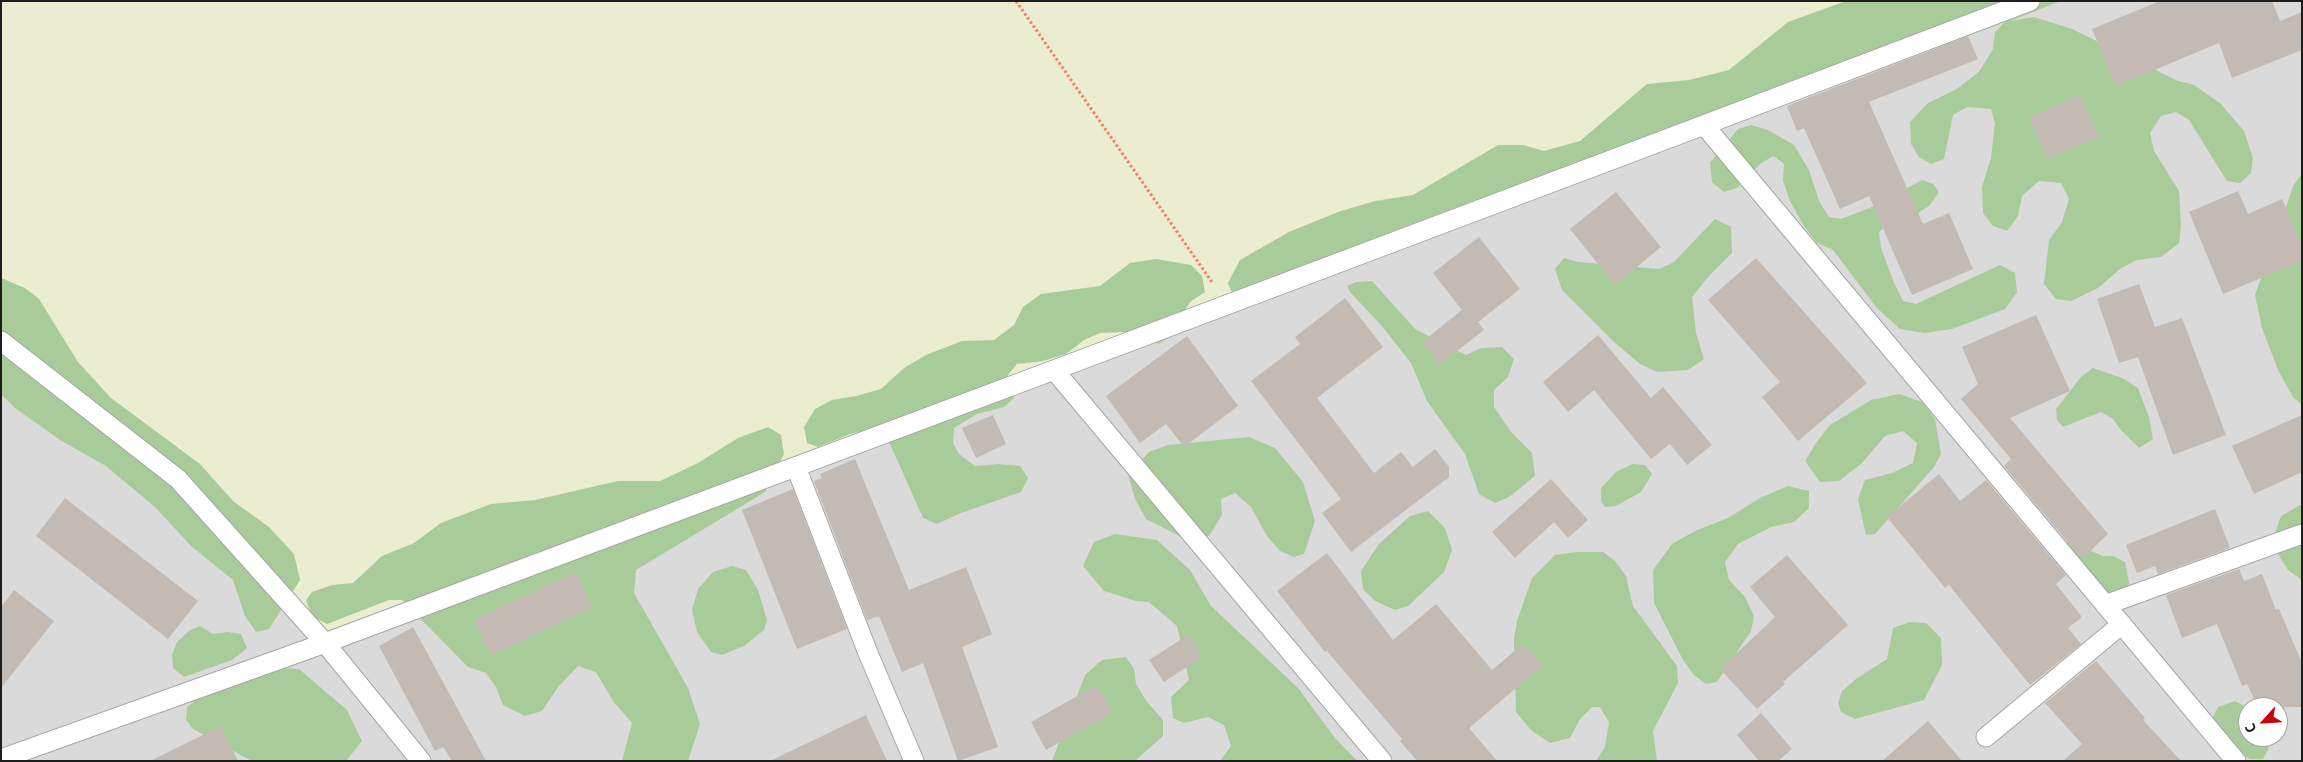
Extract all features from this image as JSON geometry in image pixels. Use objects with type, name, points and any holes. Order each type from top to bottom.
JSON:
[{"type":"lane","points":[[1,759],[325,643],[1228,305],[2030,1]]},
{"type":"lane","points":[[1704,125],[2236,761]]},
{"type":"lane","points":[[1,340],[10,357],[178,479],[325,643],[420,761]]},
{"type":"lane","points":[[1054,370],[1382,761]]},
{"type":"lane","points":[[796,467],[868,653],[914,761]]},
{"type":"lane","points":[[2104,604],[2302,534]]},
{"type":"lane","points":[[1986,737],[2122,624]]},
{"type":"path","points":[[1016,1],[1228,305]]},
{"type":"shaded area","points":[[2030,1],[2302,1],[2302,761],[1,761],[1,341]]},
{"type":"green space","points":[[1,1],[2030,1],[325,643],[1,341]]},
{"type":"green space","points":[[1846,1],[2061,1],[2010,21],[2034,17],[2072,29],[2178,81],[2194,85],[2220,103],[2244,131],[2253,158],[2251,173],[2240,183],[2227,181],[2189,120],[2176,112],[2161,116],[2150,133],[2154,151],[2179,191],[2181,225],[2179,243],[2161,257],[2137,260],[2121,268],[2098,288],[2071,301],[2056,299],[2044,284],[2049,240],[2062,222],[2069,199],[2061,183],[2039,181],[2022,196],[2018,216],[2007,231],[1993,226],[1983,213],[1982,187],[1991,158],[1995,123],[1991,109],[1967,107],[1953,115],[1944,159],[1931,164],[1919,157],[1911,144],[1910,122],[1928,103],[1955,90],[1979,72],[1993,49],[1995,32],[2005,22],[1244,308],[1236,302],[1228,283],[1240,260],[1289,232],[1338,212],[1375,201],[1413,195],[1498,145],[1523,145],[1544,151],[1580,141],[1647,84],[1689,80],[1729,70],[1788,22]]},
{"type":"green space","points":[[1751,125],[1768,130],[1794,145],[1809,170],[1819,201],[1829,217],[1841,219],[1877,205],[1922,180],[1933,184],[1939,192],[1930,205],[1909,219],[1888,224],[1879,232],[1881,248],[1903,301],[1916,304],[2000,265],[2015,273],[2017,292],[2005,309],[1952,329],[1925,333],[1900,329],[1877,308],[1833,250],[1817,243],[1804,226],[1790,201],[1783,181],[1784,164],[1774,156],[1761,163],[1737,188],[1724,192],[1712,182],[1710,163],[1738,129]]},
{"type":"green space","points":[[2302,174],[2302,405],[2293,397],[2278,370],[2262,328],[2255,295],[2294,184]]},
{"type":"green space","points":[[1715,219],[1731,227],[1732,253],[1709,276],[1692,297],[1696,333],[1704,359],[1688,370],[1657,372],[1640,364],[1613,341],[1562,290],[1555,269],[1564,258],[1578,262],[1659,269],[1674,262]]},
{"type":"green space","points":[[1156,259],[1191,265],[1202,276],[1205,292],[1190,302],[1168,338],[1159,344],[1123,332],[1100,333],[1084,340],[1066,354],[1043,361],[1017,364],[1008,375],[1014,398],[1004,407],[977,414],[954,428],[953,443],[959,454],[975,466],[999,464],[1020,466],[1028,478],[1021,492],[961,513],[937,524],[923,518],[890,444],[873,429],[850,434],[818,447],[807,443],[804,427],[815,409],[832,400],[881,389],[904,368],[926,355],[962,341],[994,340],[1014,325],[1023,307],[1041,294],[1100,286],[1130,263]]},
{"type":"green space","points":[[1,278],[25,288],[39,299],[78,362],[111,398],[200,464],[233,501],[269,527],[294,554],[300,580],[269,629],[256,632],[245,616],[233,580],[191,546],[156,508],[106,466],[60,440],[15,408],[1,394]]},
{"type":"green space","points":[[1372,281],[1415,329],[1466,355],[1481,348],[1502,347],[1514,359],[1508,377],[1494,390],[1494,407],[1511,432],[1532,453],[1535,476],[1509,497],[1495,503],[1479,494],[1465,454],[1427,401],[1411,363],[1381,325],[1350,292],[1347,286],[1356,282]]},
{"type":"green space","points":[[2093,368],[2122,378],[2138,388],[2149,417],[2153,439],[2139,448],[2113,419],[2101,412],[2063,427],[2057,420],[2056,409],[2081,377]]},
{"type":"green space","points":[[1899,394],[1922,402],[1935,419],[1941,454],[1934,467],[1875,534],[1866,535],[1858,499],[1865,480],[1892,473],[1913,463],[1917,443],[1903,431],[1885,436],[1862,463],[1839,481],[1820,482],[1805,461],[1830,425],[1871,400]]},
{"type":"green space","points":[[768,427],[781,435],[784,454],[765,492],[636,570],[634,593],[688,688],[700,724],[688,761],[622,761],[632,723],[613,701],[596,672],[578,666],[559,686],[542,711],[525,716],[503,705],[496,687],[486,673],[468,667],[402,600],[389,600],[327,624],[312,616],[306,600],[312,592],[332,585],[353,583],[382,556],[414,543],[441,523],[491,504],[535,500],[618,481],[660,481],[698,463],[738,438]]},
{"type":"green space","points":[[1249,437],[1275,448],[1303,482],[1315,521],[1304,554],[1294,557],[1280,551],[1267,536],[1251,507],[1235,493],[1221,499],[1222,515],[1209,536],[1185,539],[1146,519],[1135,499],[1128,474],[1149,452],[1168,445]]},
{"type":"green space","points":[[1632,464],[1645,465],[1652,474],[1641,492],[1616,506],[1605,507],[1601,501],[1601,488],[1616,472]]},
{"type":"green space","points":[[1788,486],[1809,491],[1809,508],[1794,522],[1771,527],[1738,544],[1725,562],[1729,580],[1745,597],[1754,616],[1751,631],[1717,682],[1706,684],[1694,675],[1683,660],[1654,603],[1653,570],[1672,544],[1695,531],[1728,518],[1760,498]]},
{"type":"green space","points":[[2302,504],[2302,580],[2288,570],[2278,554],[2276,530],[2281,516]]},
{"type":"green space","points":[[1428,511],[1445,528],[1452,550],[1444,572],[1408,606],[1395,610],[1375,601],[1363,589],[1361,571],[1379,544],[1410,516]]},
{"type":"green space","points":[[1115,534],[1157,540],[1190,570],[1211,606],[1298,688],[1335,738],[1357,761],[1220,761],[1231,746],[1224,725],[1208,717],[1184,723],[1173,718],[1171,697],[1189,680],[1177,626],[1149,602],[1136,601],[1104,591],[1083,566],[1094,542]]},
{"type":"green space","points":[[2067,541],[2103,556],[2113,556],[2125,562],[2129,582],[2124,607],[2109,617],[2102,616],[2058,557]]},
{"type":"green space","points":[[1576,552],[1603,552],[1615,561],[1626,576],[1633,606],[1677,666],[1678,683],[1653,731],[1657,761],[1596,761],[1605,747],[1609,722],[1600,707],[1592,707],[1580,719],[1570,738],[1550,743],[1531,730],[1516,712],[1514,639],[1517,621],[1532,578],[1555,555]]},
{"type":"green space","points":[[732,566],[746,570],[758,590],[767,620],[764,630],[744,646],[722,655],[711,652],[697,632],[692,610],[698,589],[713,572]]},
{"type":"green space","points":[[1910,622],[1926,623],[1941,638],[1942,665],[1924,700],[1855,719],[1841,712],[1838,703],[1842,691],[1856,679],[1887,659],[1893,628]]},
{"type":"green space","points":[[200,626],[213,634],[227,632],[241,634],[247,648],[232,660],[184,677],[173,668],[172,655],[177,642],[190,630]]},
{"type":"green space","points":[[1126,657],[1134,669],[1136,684],[1147,702],[1163,720],[1163,736],[1135,761],[1052,761],[1085,675],[1102,660]]},
{"type":"green space","points":[[280,668],[299,669],[347,710],[362,741],[346,761],[252,761],[193,729],[186,720],[187,707],[203,694]]},
{"type":"green space","points":[[2235,701],[2238,703],[2238,747],[2269,747],[2263,759],[2250,759],[2243,755],[2225,737],[2213,717],[2218,707]]},
{"type":"building","points":[[2160,1],[2272,1],[2280,21],[2302,12],[2302,50],[2232,78],[2219,43],[2116,86],[2092,29]]},
{"type":"building","points":[[1968,36],[1978,59],[1869,102],[1923,224],[1949,213],[1973,269],[1912,295],[1869,196],[1840,209],[1804,128],[1797,131],[1787,106]]},
{"type":"building","points":[[2080,95],[2099,137],[2047,159],[2029,117]]},
{"type":"building","points":[[2238,191],[2248,214],[2282,199],[2302,246],[2302,261],[2223,294],[2189,212]]},
{"type":"building","points":[[1616,192],[1661,247],[1615,285],[1570,229]]},
{"type":"building","points":[[1479,237],[1520,289],[1478,322],[1484,330],[1439,365],[1422,342],[1462,310],[1433,273]]},
{"type":"building","points":[[1756,258],[1867,383],[1798,441],[1762,397],[1780,382],[1708,300]]},
{"type":"building","points":[[2139,284],[2155,327],[2182,318],[2226,435],[2173,455],[2138,357],[2119,363],[2097,299]]},
{"type":"building","points":[[1345,298],[1383,347],[1317,398],[1374,473],[1401,452],[1413,467],[1435,449],[1449,467],[1449,477],[1351,552],[1322,513],[1341,499],[1251,381],[1300,344],[1295,337]]},
{"type":"building","points":[[2036,315],[2070,391],[2010,418],[2108,534],[2082,559],[2004,466],[2011,459],[1961,399],[1978,384],[1962,347]]},
{"type":"building","points":[[1598,335],[1651,398],[1663,387],[1712,445],[1687,465],[1670,444],[1651,459],[1594,390],[1568,412],[1543,382]]},
{"type":"building","points":[[1187,336],[1238,406],[1184,447],[1166,424],[1140,443],[1106,396]]},
{"type":"building","points":[[993,415],[1006,444],[976,458],[962,428]]},
{"type":"building","points":[[2302,415],[2302,472],[2254,494],[2232,446]]},
{"type":"building","points":[[855,459],[909,590],[966,567],[992,634],[962,647],[998,747],[958,761],[923,663],[902,672],[879,616],[867,620],[814,481],[822,478],[820,474]]},
{"type":"building","points":[[1939,474],[1960,501],[1986,480],[2066,575],[2056,584],[2082,617],[2068,628],[2081,644],[2030,685],[1949,585],[1945,588],[1887,517]]},
{"type":"building","points":[[1551,479],[1588,520],[1568,538],[1554,522],[1515,558],[1492,532]]},
{"type":"building","points":[[793,489],[847,629],[797,649],[742,510]]},
{"type":"building","points":[[65,498],[198,601],[168,639],[36,536]]},
{"type":"building","points":[[2215,509],[2230,548],[2158,574],[2155,566],[2137,573],[2126,545]]},
{"type":"building","points":[[1327,553],[1393,640],[1436,604],[1492,670],[1523,644],[1542,666],[1469,728],[1497,761],[1417,761],[1400,741],[1402,739],[1327,651],[1325,652],[1277,591]]},
{"type":"building","points":[[1787,555],[1848,625],[1783,682],[1785,684],[1757,709],[1720,669],[1775,617],[1750,587]]},
{"type":"building","points":[[2239,569],[2244,581],[2262,574],[2276,610],[2279,609],[2302,663],[2302,707],[2288,707],[2288,697],[2253,697],[2247,684],[2242,686],[2217,624],[2182,638],[2166,595]]},
{"type":"building","points":[[576,572],[593,607],[491,655],[474,620]]},
{"type":"building","points":[[14,590],[54,621],[1,688],[1,607]]},
{"type":"building","points":[[413,627],[486,761],[452,761],[443,747],[435,751],[379,646]]},
{"type":"building","points":[[1188,635],[1202,657],[1164,682],[1149,660]]},
{"type":"building","points":[[2096,661],[2145,718],[2143,720],[2181,761],[2063,761],[2082,744],[2045,703]]},
{"type":"building","points":[[1097,685],[1113,712],[1046,750],[1031,722]]},
{"type":"building","points":[[1761,713],[1792,749],[1778,761],[1759,761],[1737,735]]},
{"type":"building","points":[[866,715],[887,761],[770,761]]},
{"type":"building","points":[[1928,721],[1962,761],[1882,761]]},
{"type":"building","points":[[221,726],[238,761],[150,761]]}]
